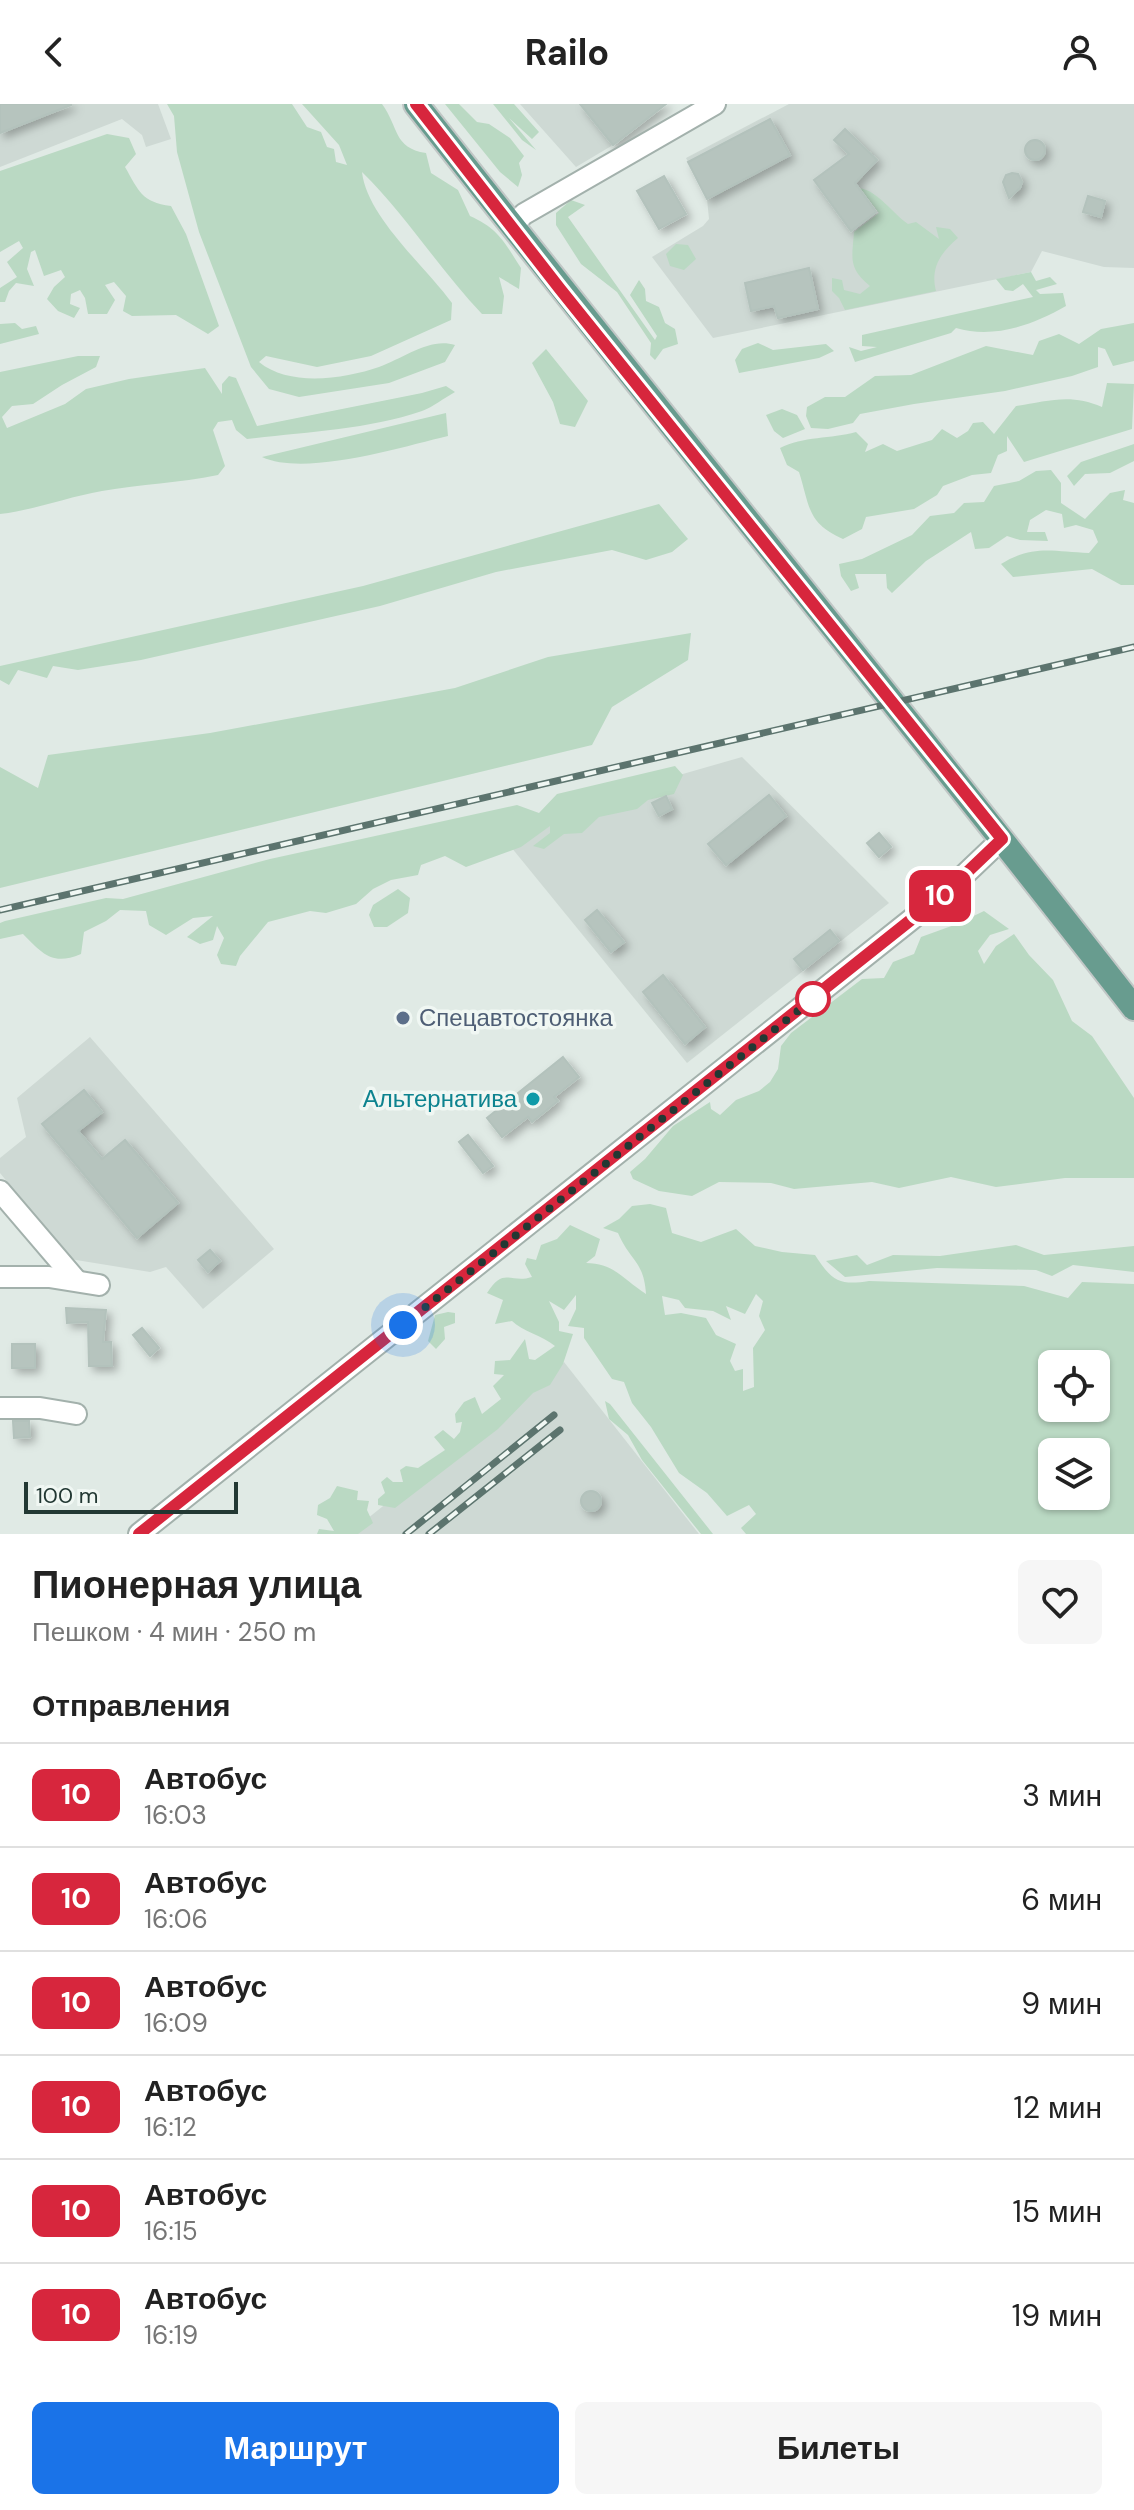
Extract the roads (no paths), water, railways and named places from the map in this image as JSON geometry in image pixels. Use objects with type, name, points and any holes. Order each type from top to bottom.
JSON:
[{"type":"main road","points":[[416,104],[1134,1008]]},
{"type":"street","points":[[512,226],[524,214],[715,104]]},
{"type":"street","points":[[139,1534],[912,919],[1002,839]]},
{"type":"street","points":[[0,1191],[76,1280]]},
{"type":"street","points":[[0,1277],[76,1280],[99,1285]]},
{"type":"street","points":[[0,1408],[40,1408],[76,1414]]},
{"type":"railway","points":[[0,910],[1134,647]]},
{"type":"railway","points":[[406,1534],[554,1415]]},
{"type":"railway","points":[[429,1534],[560,1430]]},
{"type":"place","name":"Спецавтостоянка","points":[[403,1018]]},
{"type":"place","name":"Альтернатива","points":[[533,1099]]}]
